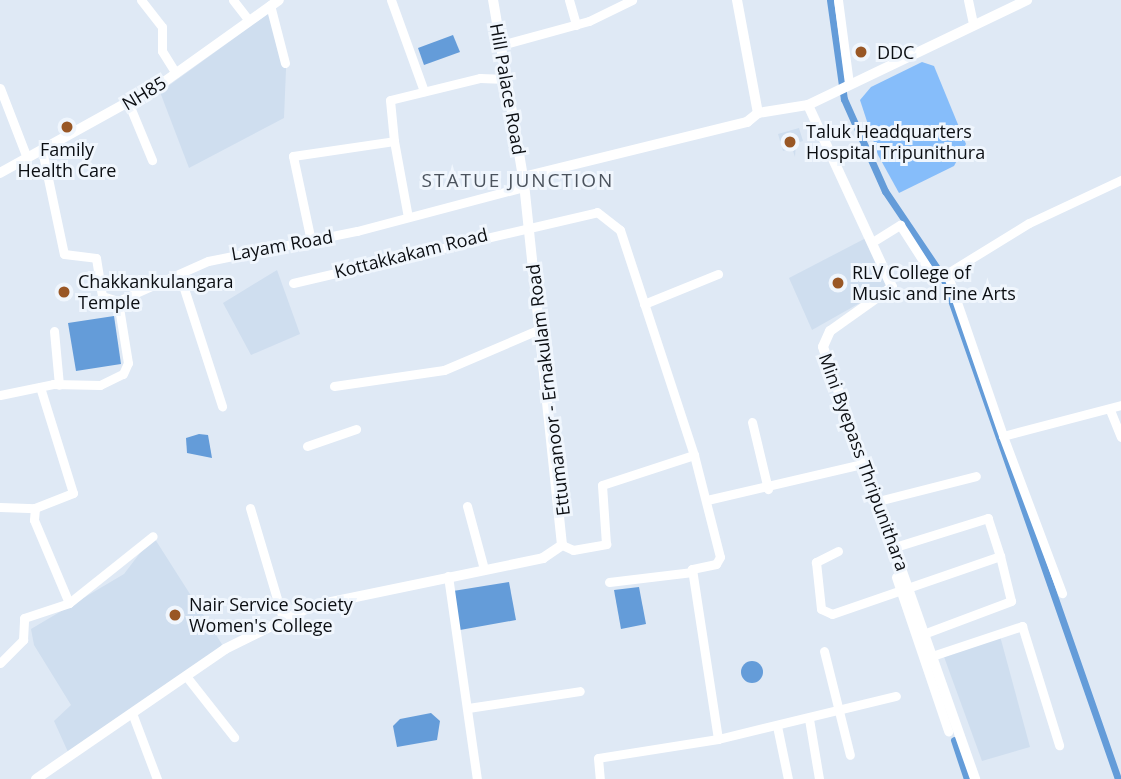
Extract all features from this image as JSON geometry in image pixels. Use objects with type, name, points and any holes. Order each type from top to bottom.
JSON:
[{"type":"main road","name":"Hill Palace Road","points":[[493,0],[524,182]]},
{"type":"main road","points":[[737,0],[758,113]]},
{"type":"main road","points":[[524,182],[747,122],[758,113],[808,105],[973,23],[1027,0]]},
{"type":"main road","name":"NH85","points":[[0,173],[176,73],[274,3]]},
{"type":"main road","name":"Mini Byepass Thripunithara","points":[[808,105],[874,241],[891,291],[822,342],[895,547],[905,590],[935,655],[975,779]]},
{"type":"main road","name":"Ettumanoor - Ernakulam Road","points":[[524,182],[562,545]]},
{"type":"main road","points":[[36,779],[186,676],[283,619],[335,599],[552,555],[562,545]]},
{"type":"street","points":[[141,0],[162,27],[162,51],[176,73]]},
{"type":"street","points":[[233,0],[248,19]]},
{"type":"street","points":[[391,0],[424,91]]},
{"type":"street","points":[[569,0],[576,25]]},
{"type":"street","points":[[501,45],[576,25],[632,0]]},
{"type":"street","points":[[838,0],[848,84]]},
{"type":"street","points":[[968,0],[973,23]]},
{"type":"street","points":[[274,3],[285,63]]},
{"type":"street","points":[[408,218],[394,141],[390,100],[480,78],[506,79]]},
{"type":"street","points":[[0,88],[27,158]]},
{"type":"street","points":[[128,102],[152,160]]},
{"type":"street","points":[[311,241],[293,156],[394,141]]},
{"type":"street","points":[[1,391],[59,385],[100,385],[123,374],[128,363],[118,301],[102,296],[96,258],[64,254],[42,150]]},
{"type":"street","points":[[874,241],[900,225],[934,278],[994,242],[1121,180]]},
{"type":"street","name":"Layam Road","points":[[118,301],[237,251],[311,241],[408,218],[524,182]]},
{"type":"street","name":"Kottakkakam Road","points":[[293,283],[528,225],[609,215],[644,304]]},
{"type":"street","points":[[609,582],[692,572],[720,557],[694,455],[644,304],[718,274]]},
{"type":"street","points":[[943,275],[1062,593]]},
{"type":"street","points":[[180,276],[222,406]]},
{"type":"street","points":[[334,386],[444,370],[540,329]]},
{"type":"street","points":[[54,331],[59,385]]},
{"type":"street","points":[[0,507],[35,508],[73,493],[40,387]]},
{"type":"street","points":[[1003,436],[1121,405]]},
{"type":"street","points":[[1110,410],[1121,437]]},
{"type":"street","points":[[752,422],[768,489]]},
{"type":"street","points":[[307,446],[356,429]]},
{"type":"street","points":[[562,545],[573,550],[606,544],[602,485],[694,455]]},
{"type":"street","points":[[707,500],[768,489],[866,463]]},
{"type":"street","points":[[878,501],[976,476]]},
{"type":"street","points":[[467,506],[484,569]]},
{"type":"street","points":[[35,508],[69,603]]},
{"type":"street","points":[[250,508],[283,619]]},
{"type":"street","points":[[895,547],[988,518],[1000,556],[1012,601],[925,638],[948,731]]},
{"type":"street","points":[[0,663],[23,640],[24,618],[69,603],[153,536]]},
{"type":"street","points":[[838,551],[816,562],[821,609],[841,612],[1000,556]]},
{"type":"street","points":[[692,572],[718,739]]},
{"type":"street","points":[[448,576],[477,779]]},
{"type":"street","points":[[896,577],[905,590]]},
{"type":"street","points":[[935,655],[1021,626],[1059,745]]},
{"type":"street","points":[[824,651],[850,755]]},
{"type":"street","points":[[186,676],[234,737]]},
{"type":"street","points":[[468,708],[580,691]]},
{"type":"street","points":[[600,779],[598,758],[718,739],[896,696]]},
{"type":"street","points":[[132,713],[157,779]]},
{"type":"street","points":[[809,719],[818,779]]},
{"type":"street","points":[[776,726],[788,779]]},
{"type":"shaded area","points":[[269,13],[286,69],[284,118],[189,168],[160,92]]},
{"type":"shaded area","points":[[453,35],[460,52],[424,65],[418,48]]},
{"type":"shaded area","points":[[922,62],[934,66],[966,144],[954,166],[899,193],[878,155],[860,100],[871,87]]},
{"type":"shaded area","name":"Taluk Headquarters Hospital Tripunithura","points":[[799,128],[803,141],[796,143],[795,157],[792,148],[783,151],[778,134]]},
{"type":"shaded area","name":"RLV College of Music and Fine Arts","points":[[866,238],[888,287],[812,330],[789,278]]},
{"type":"shaded area","points":[[277,270],[300,334],[251,355],[223,303]]},
{"type":"shaded area","points":[[114,316],[121,364],[76,371],[68,323]]},
{"type":"shaded area","points":[[199,434],[208,435],[212,458],[187,453],[186,438]]},
{"type":"shaded area","points":[[153,536],[225,649],[68,752],[54,721],[71,705],[34,645],[31,629],[124,574]]},
{"type":"shaded area","points":[[509,582],[516,620],[460,630],[453,591]]},
{"type":"shaded area","points":[[639,587],[646,624],[621,629],[614,590]]},
{"type":"shaded area","points":[[1000,636],[1030,747],[982,761],[943,654]]},
{"type":"shaded area","points":[[752,661],[760,664],[763,672],[760,680],[752,683],[744,680],[741,672],[744,664]]},
{"type":"shaded area","points":[[431,713],[440,721],[437,740],[397,747],[393,726],[400,719]]},
{"type":"waterway","points":[[830,0],[844,99],[885,191],[943,277],[1118,779]]},
{"type":"waterway","points":[[954,740],[967,779]]},
{"type":"place","name":"DDC","points":[[861,52]]},
{"type":"place","name":"Family Health Care","points":[[67,127]]},
{"type":"place","name":"Taluk Headquarters Hospital Tripunithura","points":[[790,142]]},
{"type":"place","name":"RLV College of Music and Fine Arts","points":[[838,283]]},
{"type":"place","name":"Chakkankulangara Temple","points":[[64,292]]},
{"type":"place","name":"Nair Service Society Women's College","points":[[175,615]]},
{"type":"district","name":"STATUE JUNCTION","points":[[518,181]]}]
